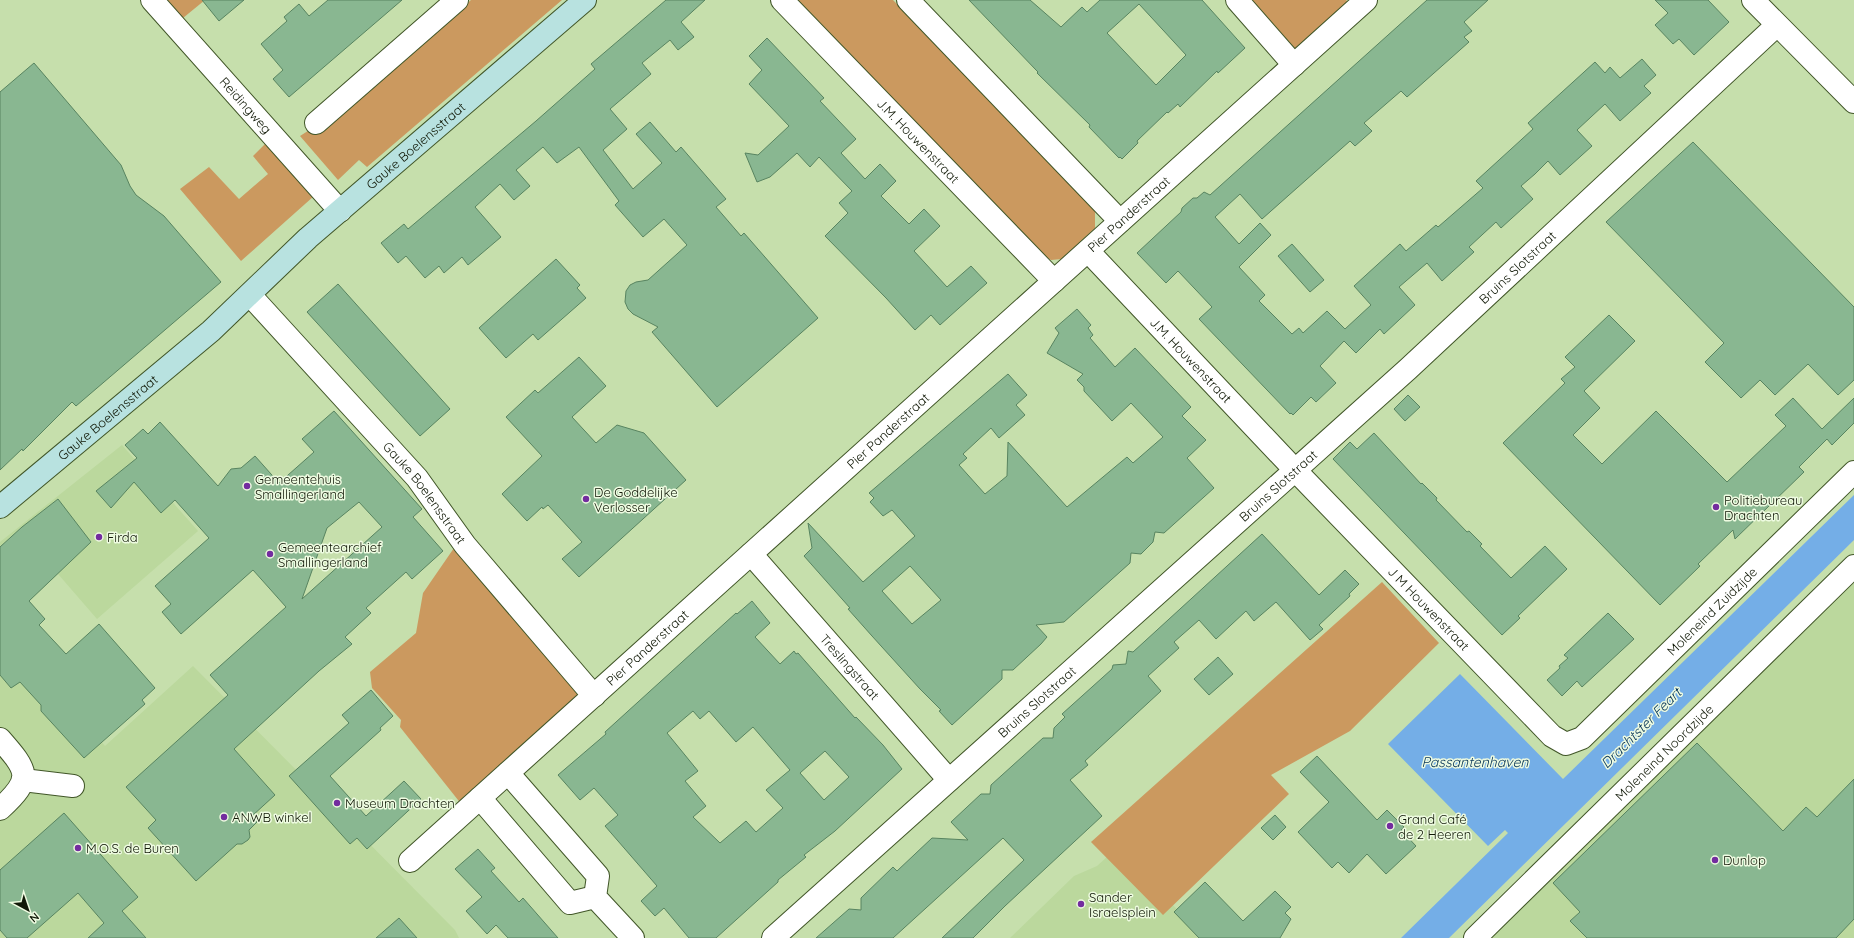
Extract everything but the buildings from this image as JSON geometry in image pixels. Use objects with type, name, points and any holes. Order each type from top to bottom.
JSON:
[{"type":"main road","name":"Gauke Boelensstraat","points":[[0,507],[211,331],[308,238],[585,0]]},
{"type":"street","name":"Reidingweg","points":[[152,0],[340,211]]},
{"type":"street","points":[[316,123],[457,0]]},
{"type":"street","name":"J.M. Houwenstraat","points":[[782,0],[1054,281]]},
{"type":"street","points":[[908,0],[1120,221]]},
{"type":"street","points":[[1238,0],[1294,65]]},
{"type":"street","points":[[1753,0],[1854,102]]},
{"type":"street","name":"Pier Panderstraat","points":[[410,861],[1294,65],[1359,2]]},
{"type":"street","name":"Bruins Slotstraat","points":[[773,938],[1408,369],[1777,25]]},
{"type":"street","name":"J.M. Houwenstraat","points":[[1088,251],[1295,470]]},
{"type":"street","name":"Gauke Boelensstraat","points":[[250,295],[417,478],[465,544],[594,696]]},
{"type":"street","name":"J M Houwenstraat","points":[[1295,470],[1552,736],[1566,744]]},
{"type":"street","name":"Moleneind Zuidzijde","points":[[1566,744],[1582,738],[1854,472]]},
{"type":"street","name":"Treslingstraat","points":[[751,554],[949,780]]},
{"type":"street","name":"Moleneind Noordzijde","points":[[1475,938],[1854,566]]},
{"type":"street","points":[[0,739],[20,764],[23,780],[19,791],[0,809]]},
{"type":"street","points":[[508,773],[598,876],[596,897],[633,938]]},
{"type":"street","points":[[23,780],[73,786]]},
{"type":"street","points":[[480,798],[570,903],[596,897]]},
{"type":"shaded area","points":[[166,0],[205,0],[183,18]]},
{"type":"shaded area","points":[[471,0],[562,0],[367,167],[359,160],[338,180],[300,136],[311,129],[318,134]]},
{"type":"shaded area","points":[[796,0],[893,0],[1095,209],[1095,228],[1062,259],[1051,260],[1041,254]]},
{"type":"shaded area","points":[[1228,0],[1346,0],[1352,7],[1285,65]]},
{"type":"shaded area","points":[[267,142],[314,196],[241,261],[180,189],[209,167],[239,199],[268,174],[253,156]]},
{"type":"shaded area","points":[[122,445],[198,531],[97,619],[58,574],[4,625],[105,746],[193,666],[455,930],[459,938],[0,938],[0,542]]},
{"type":"shaded area","points":[[454,548],[579,693],[462,805],[400,727],[401,720],[372,688],[370,672],[416,633],[423,593]]},
{"type":"shaded area","points":[[1382,582],[1439,643],[1350,731],[1271,775],[1289,794],[1163,915],[1091,842]]},
{"type":"shaded area","points":[[1854,582],[1854,938],[1490,938],[1536,891]]},
{"type":"shaded area","points":[[1108,856],[1133,864],[1205,938],[1010,938],[1074,876],[1097,866]]},
{"type":"water","points":[[1854,495],[1854,540],[1449,938],[1401,938],[1508,833],[1505,830],[1488,846],[1388,744],[1460,674],[1563,779]]},
{"type":"place","name":"Gemeentehuis Smallingerland","points":[[247,486]]},
{"type":"place","name":"De Goddelijke Verlosser","points":[[586,499]]},
{"type":"place","name":"Politiebureau Drachten","points":[[1716,507]]},
{"type":"place","name":"Firda","points":[[99,537]]},
{"type":"place","name":"Gemeentearchief Smallingerland","points":[[270,554]]},
{"type":"place","name":"Museum Drachten","points":[[337,803]]},
{"type":"place","name":"ANWB winkel","points":[[224,817]]},
{"type":"place","name":"Grand Café de 2 Heeren","points":[[1390,826]]},
{"type":"place","name":"M.O.S. de Buren","points":[[78,848]]},
{"type":"place","name":"Dunlop","points":[[1715,860]]},
{"type":"place","name":"Sander Israelsplein","points":[[1081,904]]},
{"type":"water label","name":"Drachtster Feart","points":[[1641,728]]},
{"type":"water label","name":"Passantenhaven","points":[[1475,762]]}]
